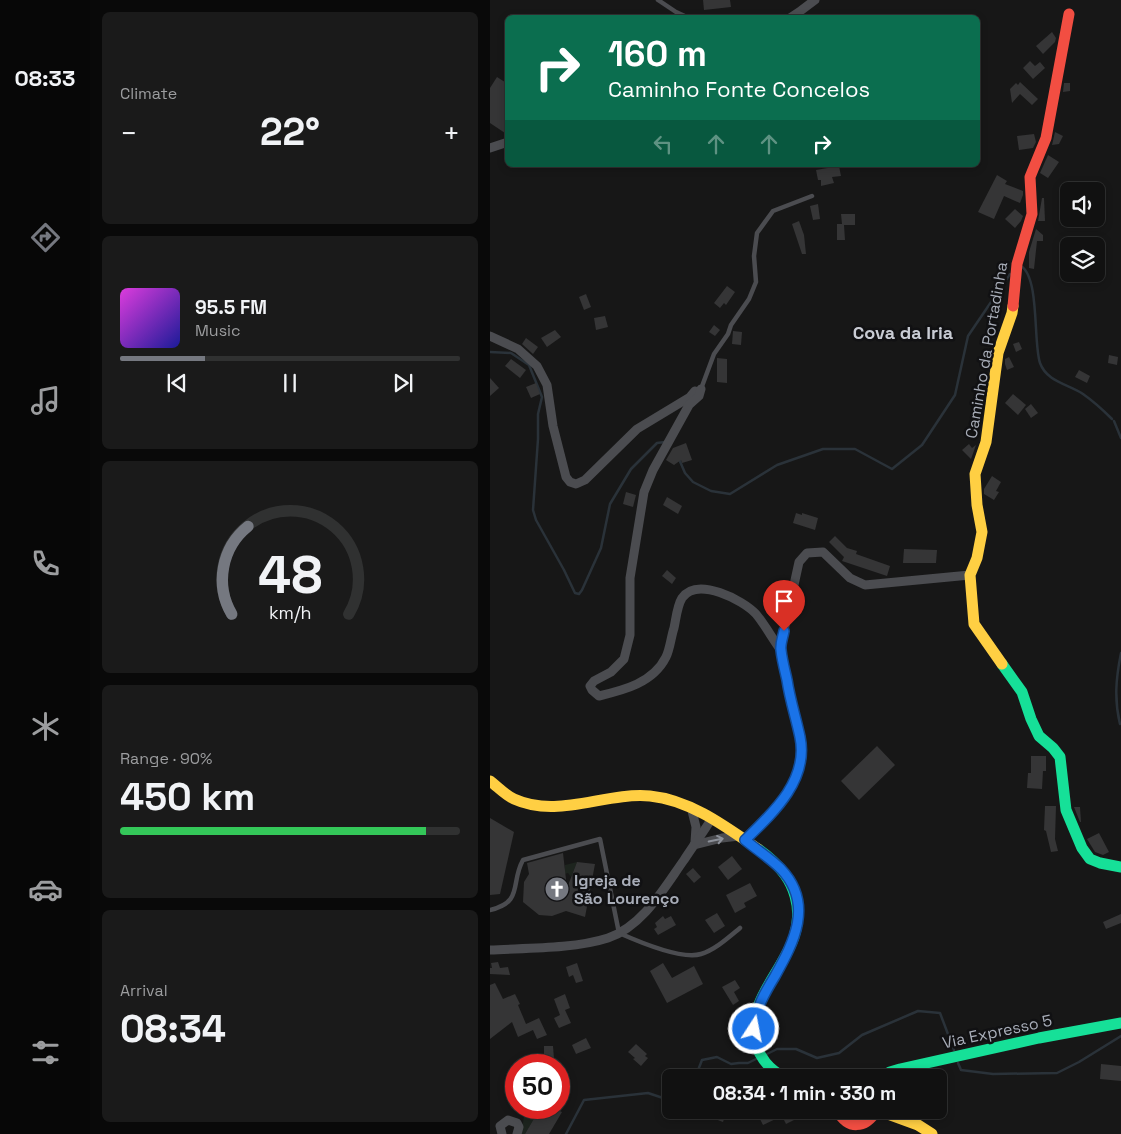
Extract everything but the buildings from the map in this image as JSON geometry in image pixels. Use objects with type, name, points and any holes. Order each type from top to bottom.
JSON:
[{"type":"street","points":[[794,15],[815,0]]},
{"type":"street","name":"Caminho da Portadinha","points":[[970,575],[977,558],[982,532],[977,505],[975,474],[986,442],[998,353],[1012,313],[1017,264],[1032,214],[1030,177],[1046,138],[1069,14]]},
{"type":"street","points":[[490,148],[505,143]]},
{"type":"street","points":[[490,336],[518,349],[537,366],[548,385],[552,426],[566,477],[570,482],[576,484],[585,480],[637,430],[690,397],[696,390],[701,390],[699,396],[689,405],[653,470],[644,492],[630,578],[630,635],[624,659],[611,672],[594,681],[590,686],[599,696],[637,685],[650,677],[666,658],[682,599],[690,591],[703,588],[723,594],[743,603],[756,615],[780,649],[794,715],[801,738],[802,758],[798,776],[770,816],[742,838],[722,838],[694,845]]},
{"type":"street","points":[[780,649],[799,562],[807,553],[823,552],[850,578],[865,585],[970,575],[974,624],[1022,692],[1039,736],[1054,748],[1060,757],[1066,810],[1082,848],[1090,859],[1121,868]]},
{"type":"street","points":[[490,780],[511,798],[535,806],[556,807],[632,795],[674,800],[712,818],[742,838],[783,871],[794,889],[798,904],[794,940],[758,1006],[754,1029],[759,1053],[766,1064],[773,1069]]},
{"type":"street","points":[[692,807],[696,827],[694,845]]},
{"type":"street","points":[[490,950],[574,944],[607,938],[619,933],[637,920],[651,904],[712,818]]},
{"type":"street","name":"Via Expresso 5","points":[[900,1069],[1039,1038],[1121,1023]]},
{"type":"street","points":[[843,1119],[846,1122],[858,1125],[871,1119]]},
{"type":"street","points":[[902,1119],[918,1125],[932,1134]]},
{"type":"street","points":[[493,1134],[501,1130],[508,1120],[517,1123],[519,1127],[517,1134]]},
{"type":"lane","points":[[658,0],[682,15]]},
{"type":"lane","points":[[701,390],[714,354],[749,299],[756,282],[754,256],[758,233],[774,210],[812,196]]},
{"type":"lane","points":[[490,910],[507,904],[512,898],[523,860],[600,840],[619,933],[634,940],[670,951],[701,955],[740,928]]},
{"type":"shaded area","points":[[577,862],[571,877],[568,873],[554,877],[549,874],[565,869],[565,865]]},
{"type":"shaded area","points":[[524,1119],[534,1119],[525,1134],[520,1134]]},
{"type":"waterway","points":[[1021,266],[1027,273],[1034,297],[1038,354],[1043,369],[1053,379],[1083,394],[1112,419]]},
{"type":"waterway","points":[[679,459],[685,473],[693,482],[711,491],[730,494],[777,465],[823,449],[855,449],[892,469],[922,445],[955,395],[968,336],[1010,274]]},
{"type":"waterway","points":[[490,352],[511,353],[529,365],[542,397],[538,414],[533,510],[536,520],[575,593],[579,594],[582,590],[601,548],[610,504],[631,469],[657,443],[665,442]]},
{"type":"waterway","points":[[1114,421],[1121,438]]},
{"type":"waterway","points":[[1120,724],[1116,688],[1121,653]]},
{"type":"waterway","points":[[765,1055],[777,1049],[796,1049],[817,1058],[839,1053],[862,1035],[918,1011],[940,1013],[954,1050]]},
{"type":"waterway","points":[[958,1063],[961,1070],[993,1074],[1057,1073],[1121,1036]]},
{"type":"waterway","points":[[698,1069],[702,1060],[717,1057],[731,1064],[748,1063],[758,1058]]},
{"type":"waterway","points":[[566,1134],[584,1100],[648,1093],[662,1098]]},
{"type":"traffic: fast","points":[[1002,664],[1022,692],[1039,736],[1060,757],[1066,810],[1082,848],[1090,859],[1121,867]]},
{"type":"traffic: fast","points":[[758,849],[776,864],[790,882],[795,896],[798,916],[795,935],[759,1003],[755,1021],[755,1040],[759,1052],[772,1069]]},
{"type":"traffic: fast","points":[[900,1069],[1039,1038],[1121,1023]]},
{"type":"traffic: slow","points":[[1002,664],[974,624],[970,575],[977,558],[982,532],[977,505],[975,474],[986,442],[998,353],[1013,306]]},
{"type":"traffic: slow","points":[[490,781],[514,799],[547,806],[564,806],[633,796],[665,798],[707,815],[758,849]]},
{"type":"traffic: slow","points":[[902,1119],[918,1125],[932,1134]]},
{"type":"traffic: jam","points":[[1013,306],[1017,264],[1032,214],[1030,177],[1046,138],[1069,14]]},
{"type":"traffic: jam","points":[[844,1119],[851,1124],[857,1125],[869,1119]]},
{"type":"place","name":"Igreja de São Lourenço","points":[[557,889]]},
{"type":"district","name":"Cova da Iria","points":[[903,333]]},
{"type":"route","points":[[754,1029],[754,1019],[758,1006],[789,950],[797,929],[798,904],[790,882],[783,871],[745,840],[770,816],[787,794],[798,776],[802,758],[801,738],[788,691],[780,649],[784,631]]}]
